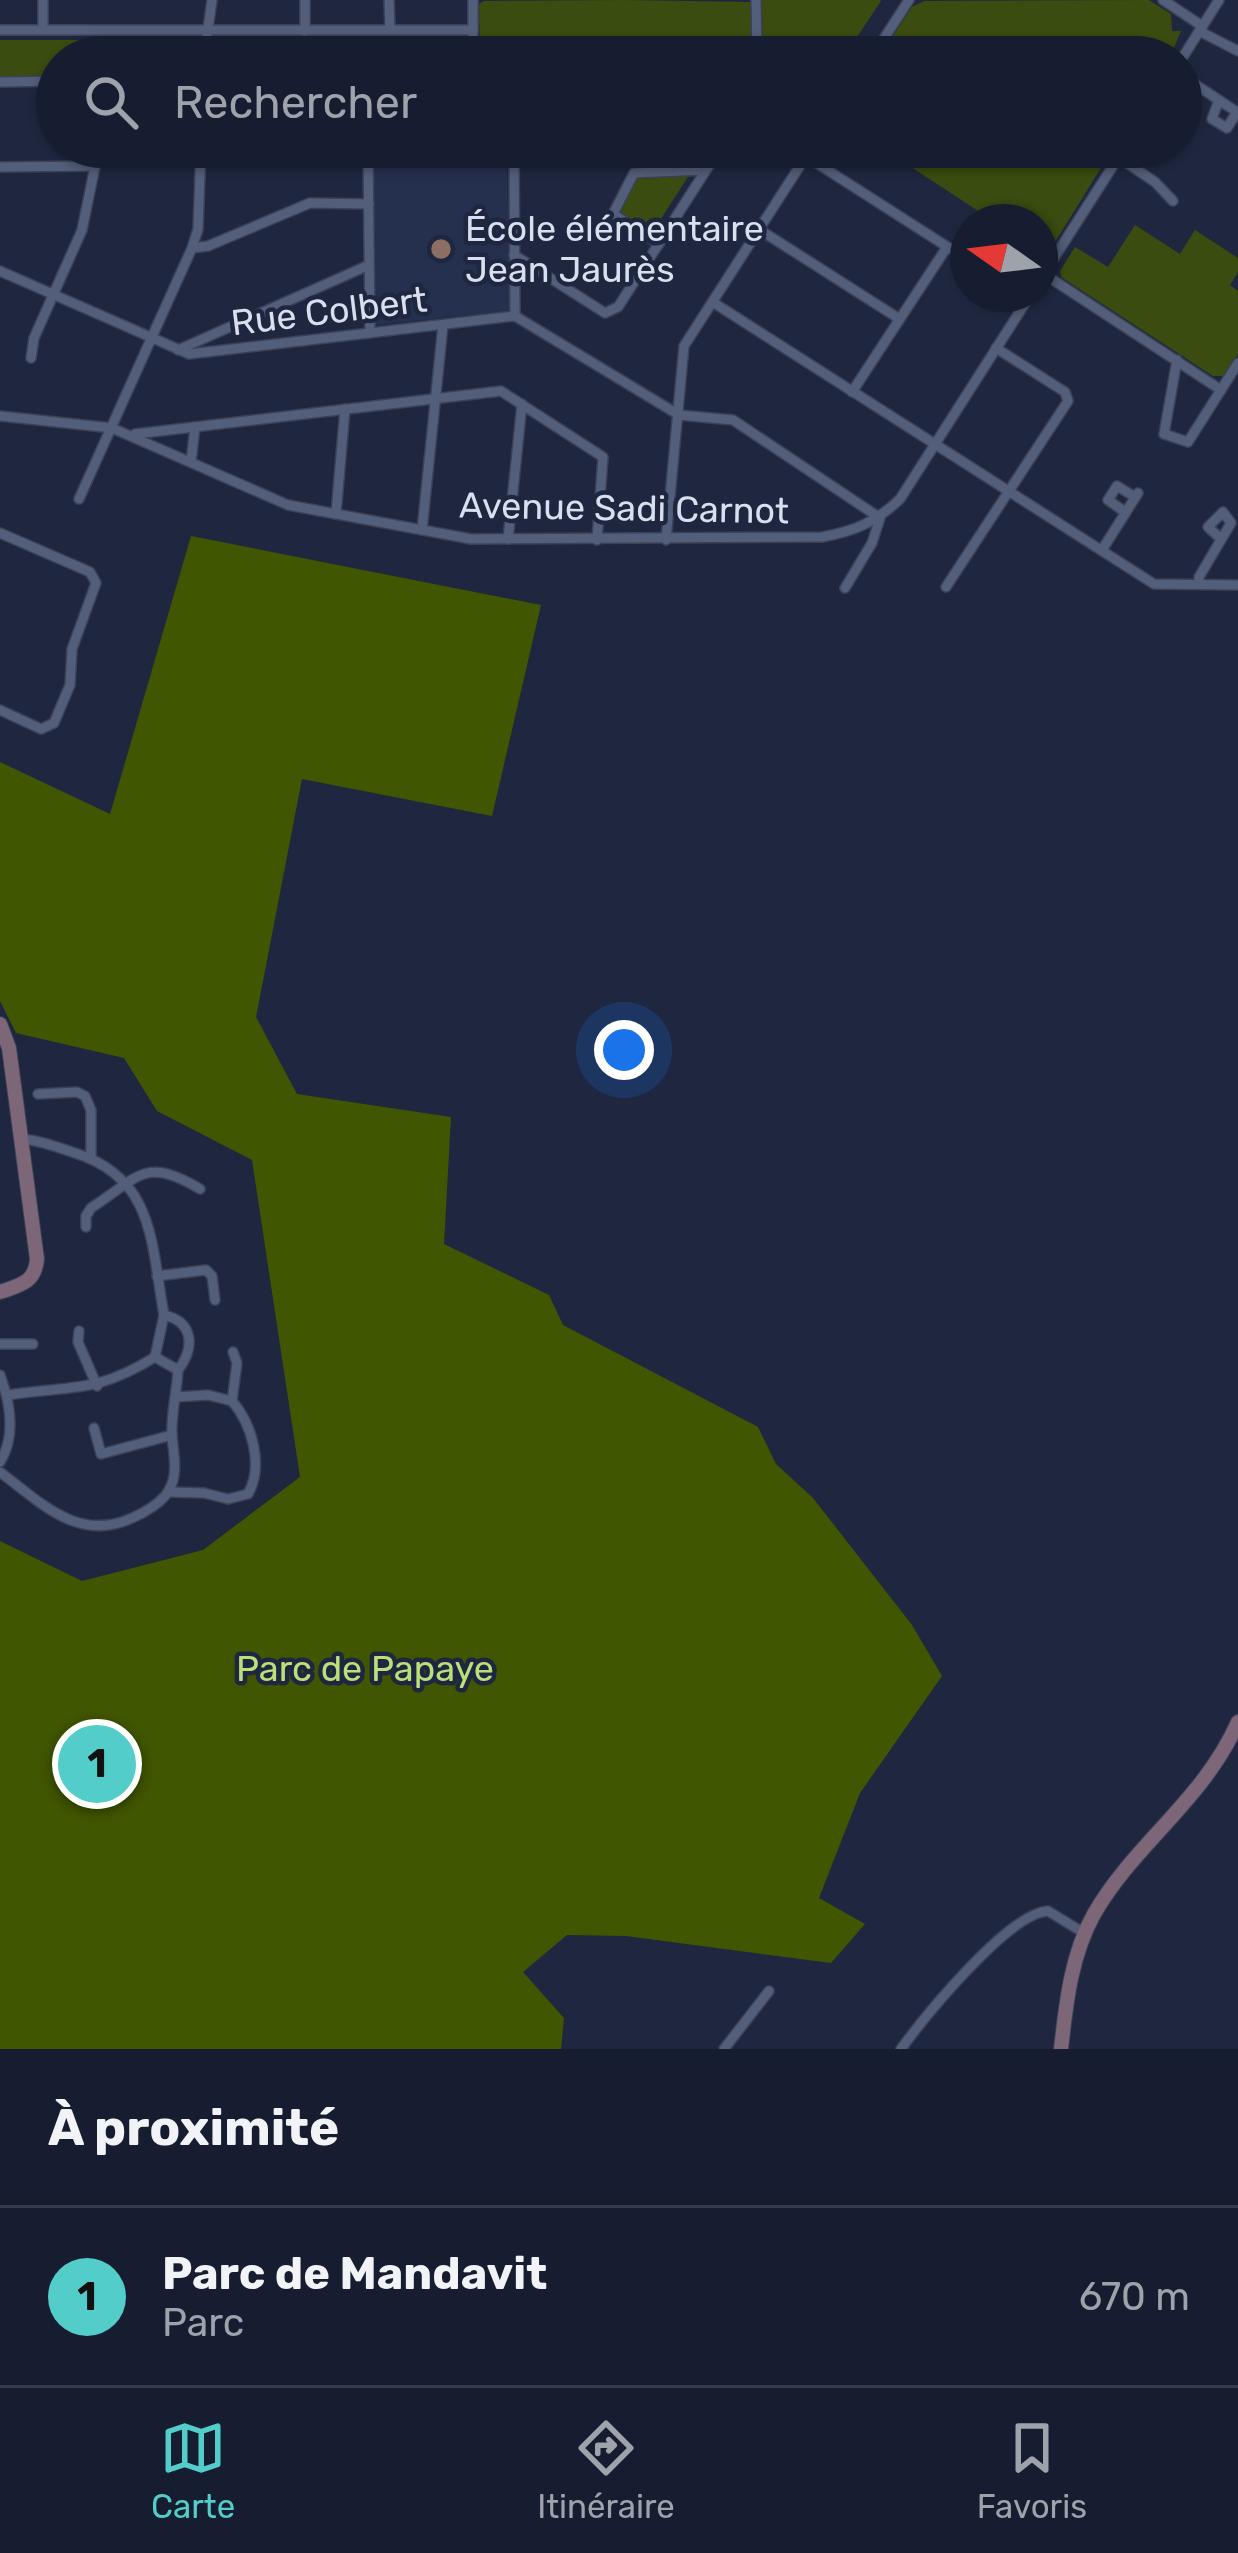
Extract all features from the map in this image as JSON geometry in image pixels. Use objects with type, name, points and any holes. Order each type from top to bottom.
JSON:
[{"type":"street","points":[[43,0],[43,29]]},
{"type":"street","points":[[207,36],[212,0]]},
{"type":"street","points":[[305,0],[305,31]]},
{"type":"street","points":[[389,0],[390,29]]},
{"type":"street","points":[[473,0],[473,36]]},
{"type":"street","points":[[757,0],[757,36]]},
{"type":"street","points":[[885,36],[909,0]]},
{"type":"street","points":[[1163,0],[1238,51]]},
{"type":"street","points":[[1196,36],[1219,0]]},
{"type":"street","points":[[0,30],[473,30]]},
{"type":"street","points":[[0,82],[36,82]]},
{"type":"street","points":[[1202,89],[1219,100]]},
{"type":"street","points":[[0,167],[36,167]]},
{"type":"street","points":[[31,358],[34,338],[82,230],[94,168]]},
{"type":"street","points":[[79,499],[192,248],[198,229],[200,168]]},
{"type":"street","points":[[368,168],[370,333]]},
{"type":"street","points":[[514,168],[515,316],[679,415],[733,421],[880,518]]},
{"type":"street","points":[[666,540],[684,346],[800,168]]},
{"type":"street","points":[[833,168],[950,249]]},
{"type":"street","points":[[1058,252],[1112,168]]},
{"type":"street","points":[[1140,168],[1173,201]]},
{"type":"street","points":[[514,255],[605,313],[618,308],[706,170]]},
{"type":"street","points":[[659,244],[613,214],[634,173],[706,170]]},
{"type":"street","points":[[192,248],[208,246],[310,203],[369,204]]},
{"type":"street","points":[[760,230],[898,318]]},
{"type":"street","points":[[852,392],[947,247]]},
{"type":"street","points":[[178,350],[369,265]]},
{"type":"street","name":"Rue Colbert","points":[[0,271],[189,354],[515,316]]},
{"type":"street","points":[[1058,287],[1221,390]]},
{"type":"street","points":[[714,303],[1154,584],[1238,585]]},
{"type":"street","points":[[845,588],[872,543],[880,518],[900,499],[1018,312]]},
{"type":"street","points":[[422,530],[443,325]]},
{"type":"street","points":[[946,587],[1068,397],[997,348]]},
{"type":"street","points":[[1177,360],[1164,434],[1188,442],[1238,363]]},
{"type":"street","points":[[130,434],[501,391],[603,457],[597,540]]},
{"type":"street","points":[[508,538],[522,404]]},
{"type":"street","points":[[337,514],[345,409]]},
{"type":"street","name":"Avenue Sadi Carnot","points":[[0,416],[112,428],[288,505],[472,539],[822,537],[855,531],[880,518]]},
{"type":"street","points":[[191,462],[195,427]]},
{"type":"street","points":[[1102,550],[1136,495],[1117,485],[1108,500],[1125,512]]},
{"type":"street","points":[[0,532],[90,572],[96,583],[71,649],[70,685],[53,724],[41,729],[0,710]]},
{"type":"street","points":[[1198,584],[1221,539]]},
{"type":"street","points":[[0,1024],[9,1048],[36,1267],[29,1280],[0,1292]]},
{"type":"street","points":[[38,1094],[77,1092],[85,1096],[91,1110],[92,1158]]},
{"type":"street","points":[[8,1395],[97,1386],[122,1378],[155,1357],[164,1315],[140,1200],[128,1184],[92,1158],[20,1138]]},
{"type":"street","points":[[86,1227],[92,1208],[150,1171],[175,1173],[200,1189]]},
{"type":"street","points":[[157,1276],[206,1270],[212,1276],[215,1300]]},
{"type":"street","points":[[0,1472],[53,1513],[81,1525],[124,1522],[169,1492],[175,1468],[172,1435],[178,1370],[187,1352],[189,1331],[178,1319],[164,1315]]},
{"type":"street","points":[[79,1331],[78,1342],[97,1386]]},
{"type":"street","points":[[0,1344],[33,1344]]},
{"type":"street","points":[[232,1401],[237,1363],[233,1352]]},
{"type":"street","points":[[155,1357],[178,1370]]},
{"type":"street","points":[[0,1375],[8,1395],[9,1445],[0,1462]]},
{"type":"street","points":[[169,1492],[228,1499],[248,1494],[254,1481],[255,1459],[246,1421],[232,1401],[208,1395],[176,1397]]},
{"type":"street","points":[[94,1428],[101,1454],[172,1435]]},
{"type":"street","points":[[1061,2049],[1066,2003],[1084,1933],[1107,1894],[1214,1770],[1238,1722]]},
{"type":"street","points":[[901,2049],[941,1996],[1022,1920],[1038,1912],[1053,1912],[1084,1933]]},
{"type":"street","points":[[724,2049],[769,1991]]},
{"type":"shaded area","name":"École élémentaire Jean Jaurès","points":[[374,168],[507,168],[511,311],[374,325]]},
{"type":"green space","points":[[761,0],[881,1],[858,36],[759,36]]},
{"type":"green space","points":[[1149,0],[1171,14],[1172,31],[1181,31],[1179,36],[893,36],[912,7],[924,1]]},
{"type":"green space","points":[[753,2],[752,36],[480,36],[479,4]]},
{"type":"green space","points":[[0,40],[36,40],[36,76],[0,76]]},
{"type":"green space","points":[[913,168],[1101,168],[1058,237],[1058,204],[968,204]]},
{"type":"green space","points":[[691,172],[650,236],[615,214],[636,175]]},
{"type":"green space","points":[[1135,225],[1180,254],[1195,230],[1238,258],[1238,272],[1230,285],[1238,291],[1238,354],[1224,376],[1213,376],[1061,277],[1075,247],[1108,267]]},
{"type":"green space","name":"Parc de Papaye","points":[[191,536],[541,605],[492,816],[302,779],[256,1017],[297,1094],[451,1117],[444,1244],[549,1295],[563,1325],[758,1427],[776,1464],[813,1498],[912,1625],[942,1676],[860,1793],[819,1898],[865,1924],[831,1963],[626,1936],[567,1935],[523,1972],[564,2018],[561,2049],[0,2049],[0,1541],[82,1581],[203,1550],[300,1477],[252,1160],[157,1111],[124,1058],[16,1033],[0,1001],[0,762],[110,814]]},
{"type":"place","name":"École élémentaire Jean Jaurès","points":[[441,249]]},
{"type":"place","name":"Parc de Mandavit","points":[[97,1764]]}]
